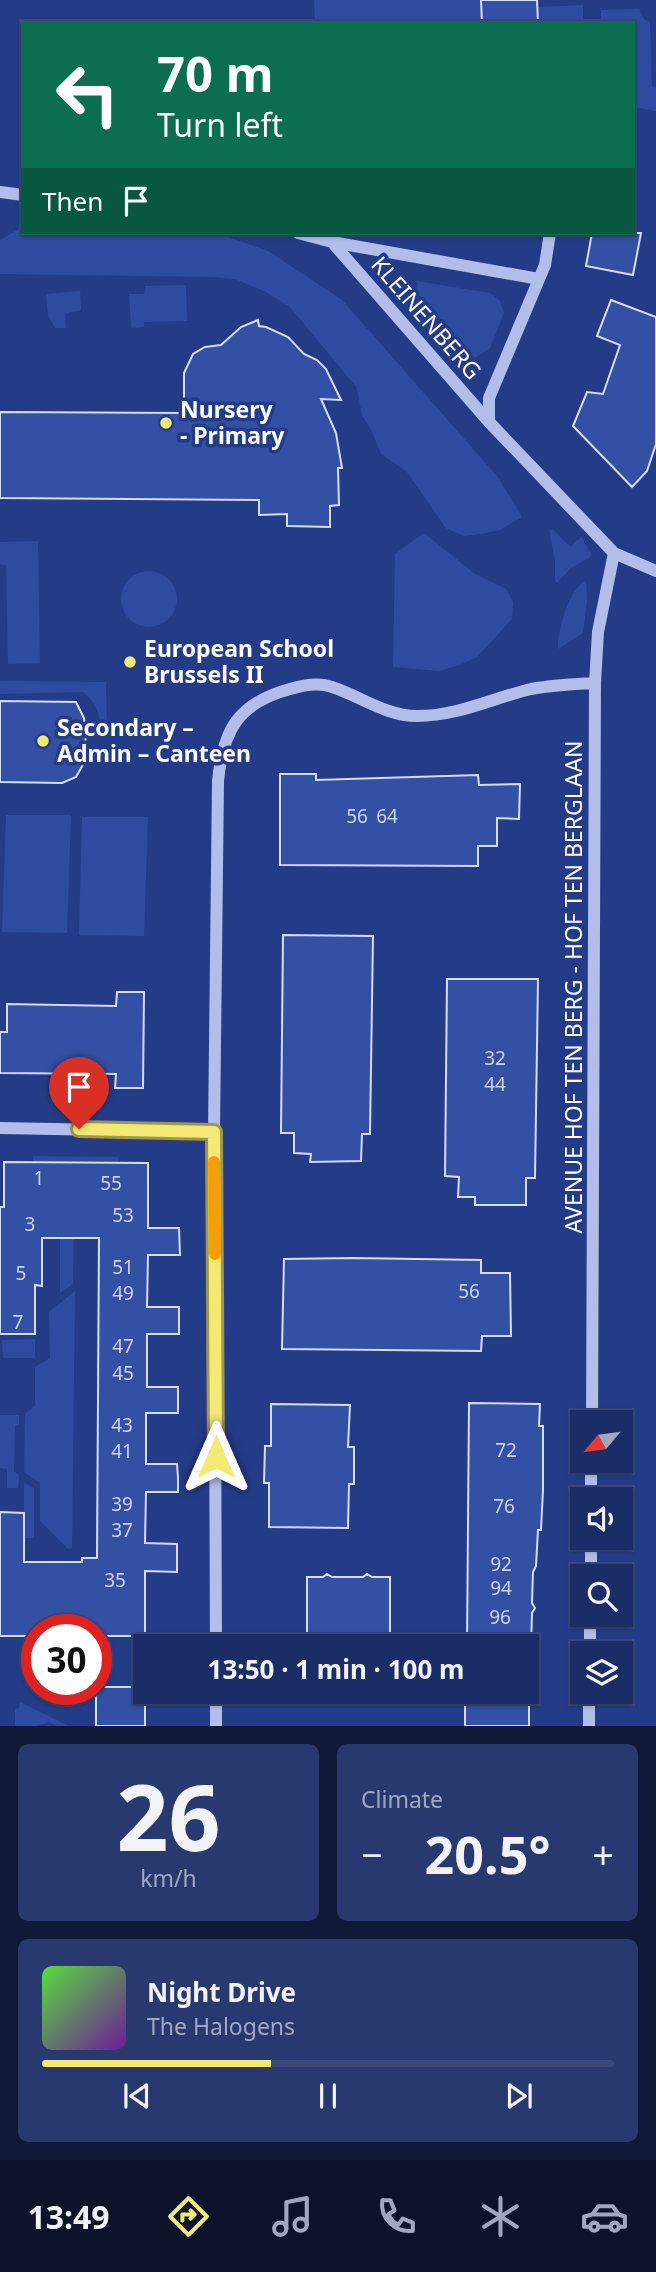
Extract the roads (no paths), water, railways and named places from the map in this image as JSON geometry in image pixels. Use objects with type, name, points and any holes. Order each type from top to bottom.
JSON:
[{"type":"street","points":[[0,192],[21,195]]},
{"type":"street","name":"KLEINENBERG","points":[[306,235],[539,279]]},
{"type":"street","points":[[489,422],[489,398],[545,265],[550,235]]},
{"type":"street","name":"KLEINENBERG","points":[[332,242],[489,422],[614,554]]},
{"type":"street","points":[[614,554],[656,572]]},
{"type":"street","name":"AVENUE HOF TEN BERG - HOF TEN BERGLAAN","points":[[592,1410],[595,683],[598,632],[614,554]]},
{"type":"street","points":[[216,1634],[214,1132],[218,781],[230,728],[244,710],[271,694],[303,685],[329,685],[382,709],[415,716],[453,713],[530,690],[561,684],[595,683]]},
{"type":"street","points":[[0,1128],[214,1132]]},
{"type":"street","points":[[216,1704],[216,1726]]},
{"type":"street","points":[[589,1704],[589,1726]]},
{"type":"place","name":"Nursery - Primary","points":[[166,423]]},
{"type":"place","name":"European School Brussels II","points":[[130,662]]},
{"type":"place","name":"Secondary – Admin – Canteen","points":[[43,741]]}]
